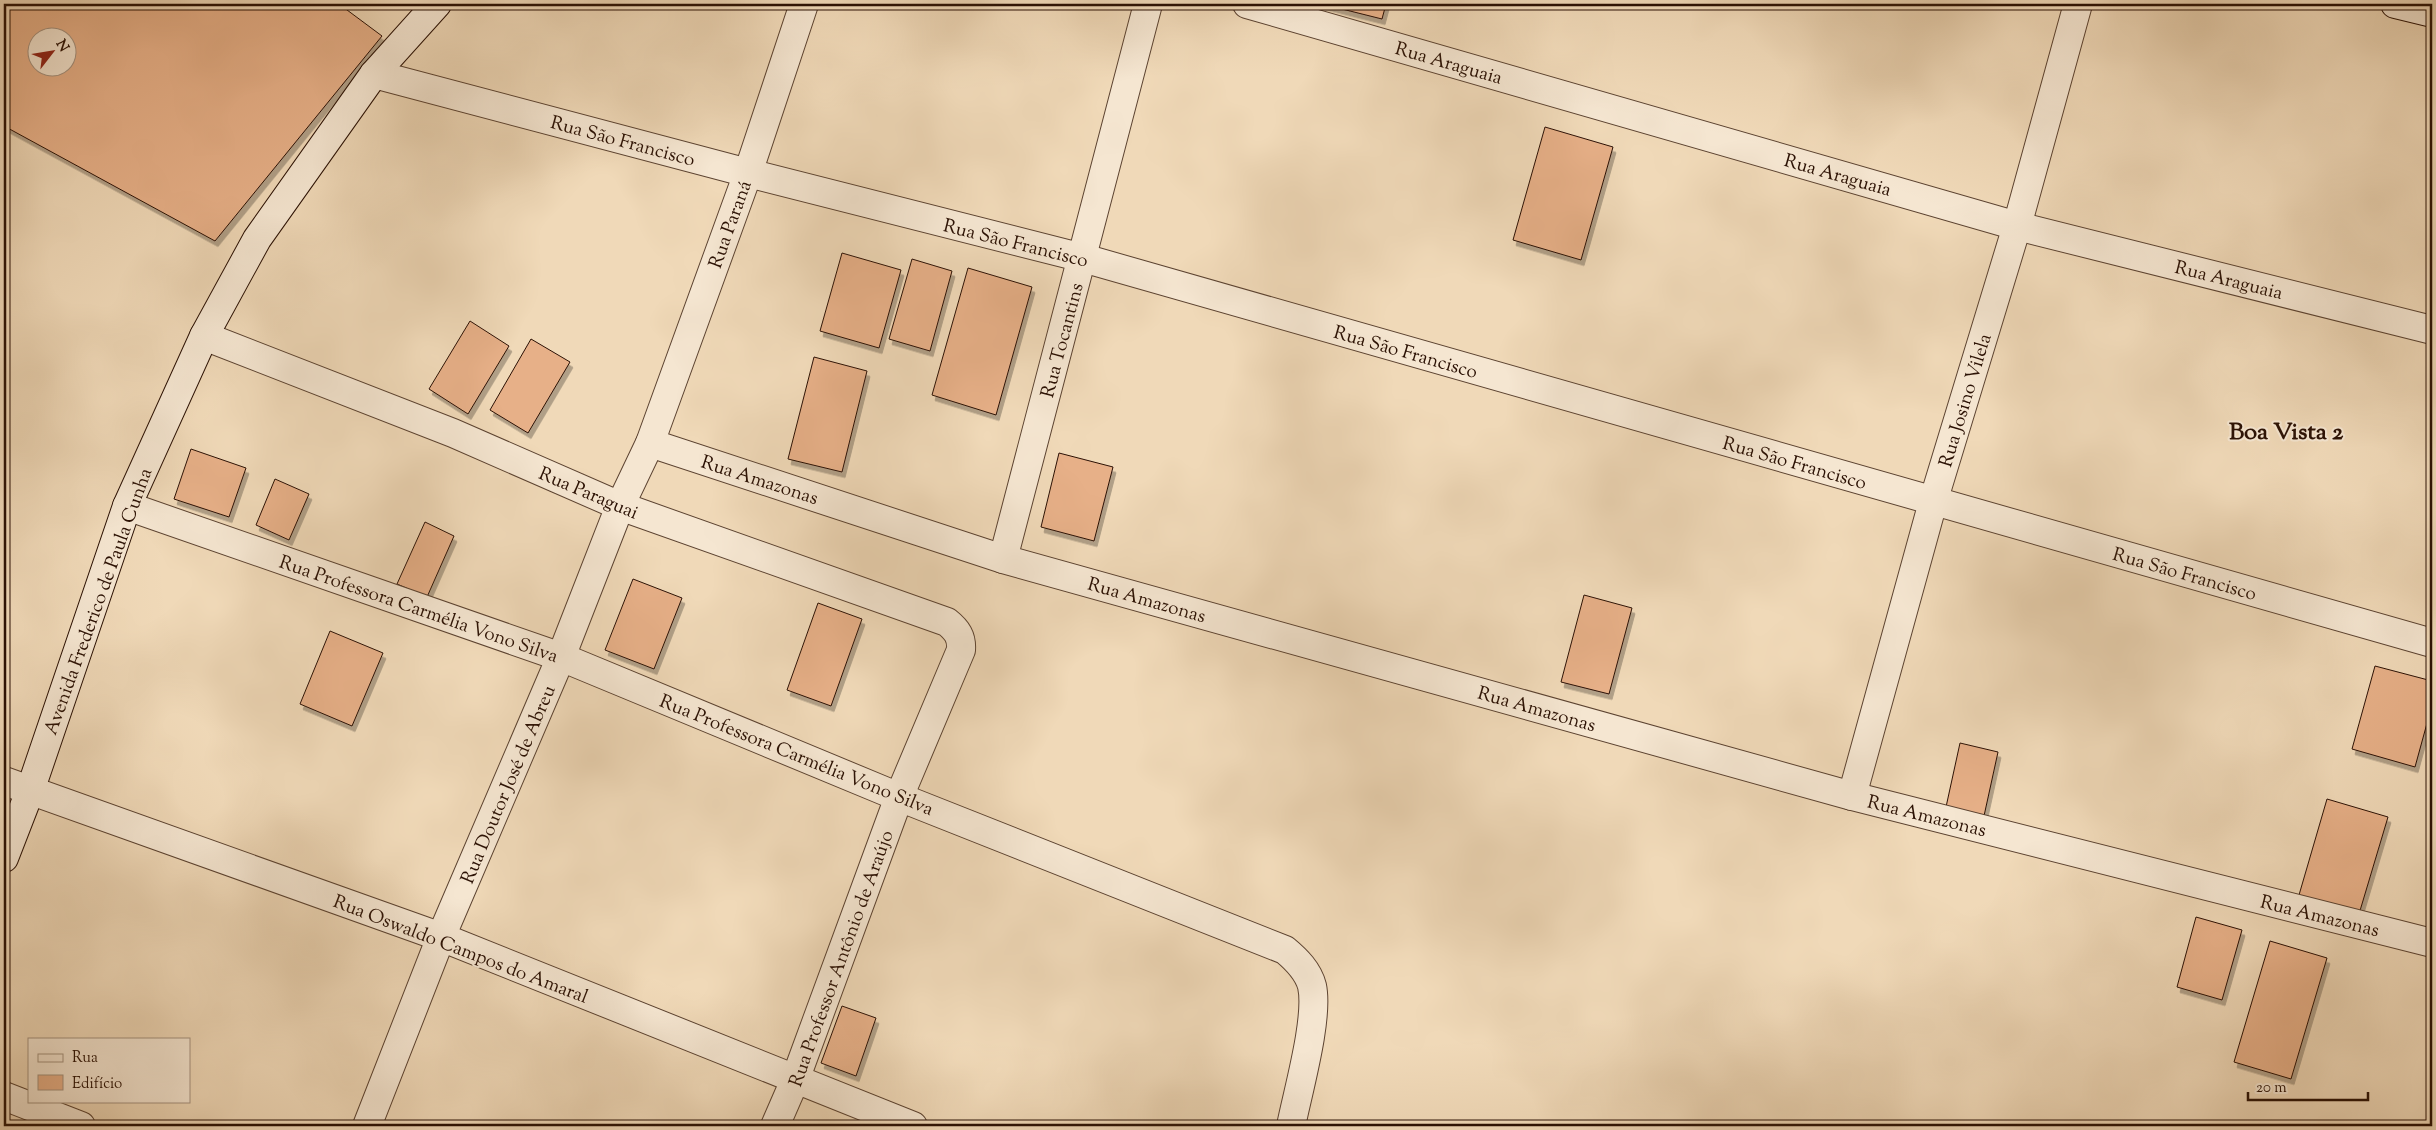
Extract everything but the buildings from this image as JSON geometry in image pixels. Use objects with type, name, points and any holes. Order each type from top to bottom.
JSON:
[{"type":"street","name":"Avenida Frederico de Paula Cunha","points":[[4,858],[30,791],[127,506],[204,336],[257,239],[374,74],[437,4]]},
{"type":"street","name":"Rua Paraná","points":[[650,443],[748,173],[804,4]]},
{"type":"street","name":"Rua Tocantins","points":[[1003,559],[1148,4]]},
{"type":"street","name":"Rua Araguaia","points":[[1247,4],[2017,226],[2432,330]]},
{"type":"street","name":"Rua Josino Vilela","points":[[1852,796],[1934,502],[2017,226],[2078,4]]},
{"type":"street","points":[[2396,4],[2432,13]]},
{"type":"street","name":"Rua São Francisco","points":[[374,74],[748,173],[1083,258],[2432,643]]},
{"type":"street","name":"Rua Paraguai","points":[[204,336],[453,433],[620,506],[946,622],[955,629],[962,641],[961,650]]},
{"type":"street","name":"Rua Doutor José de Abreu","points":[[367,1126],[442,937],[561,657],[620,506],[650,443]]},
{"type":"street","name":"Rua Amazonas","points":[[650,443],[1003,559],[1852,796],[2432,943]]},
{"type":"street","name":"Rua Professora Carmélia Vono Silva","points":[[127,506],[561,657],[899,797],[1285,950],[1301,964],[1312,984],[1315,1006],[1291,1126]]},
{"type":"street","name":"Rua Professor Antônio de Araújo","points":[[776,1126],[899,797],[961,650]]},
{"type":"street","name":"Rua Oswaldo Campos do Amaral","points":[[4,781],[442,937],[794,1080],[913,1126]]},
{"type":"street","points":[[4,1096],[81,1126]]},
{"type":"district","name":"Boa Vista 2","points":[[2286,431]]}]
